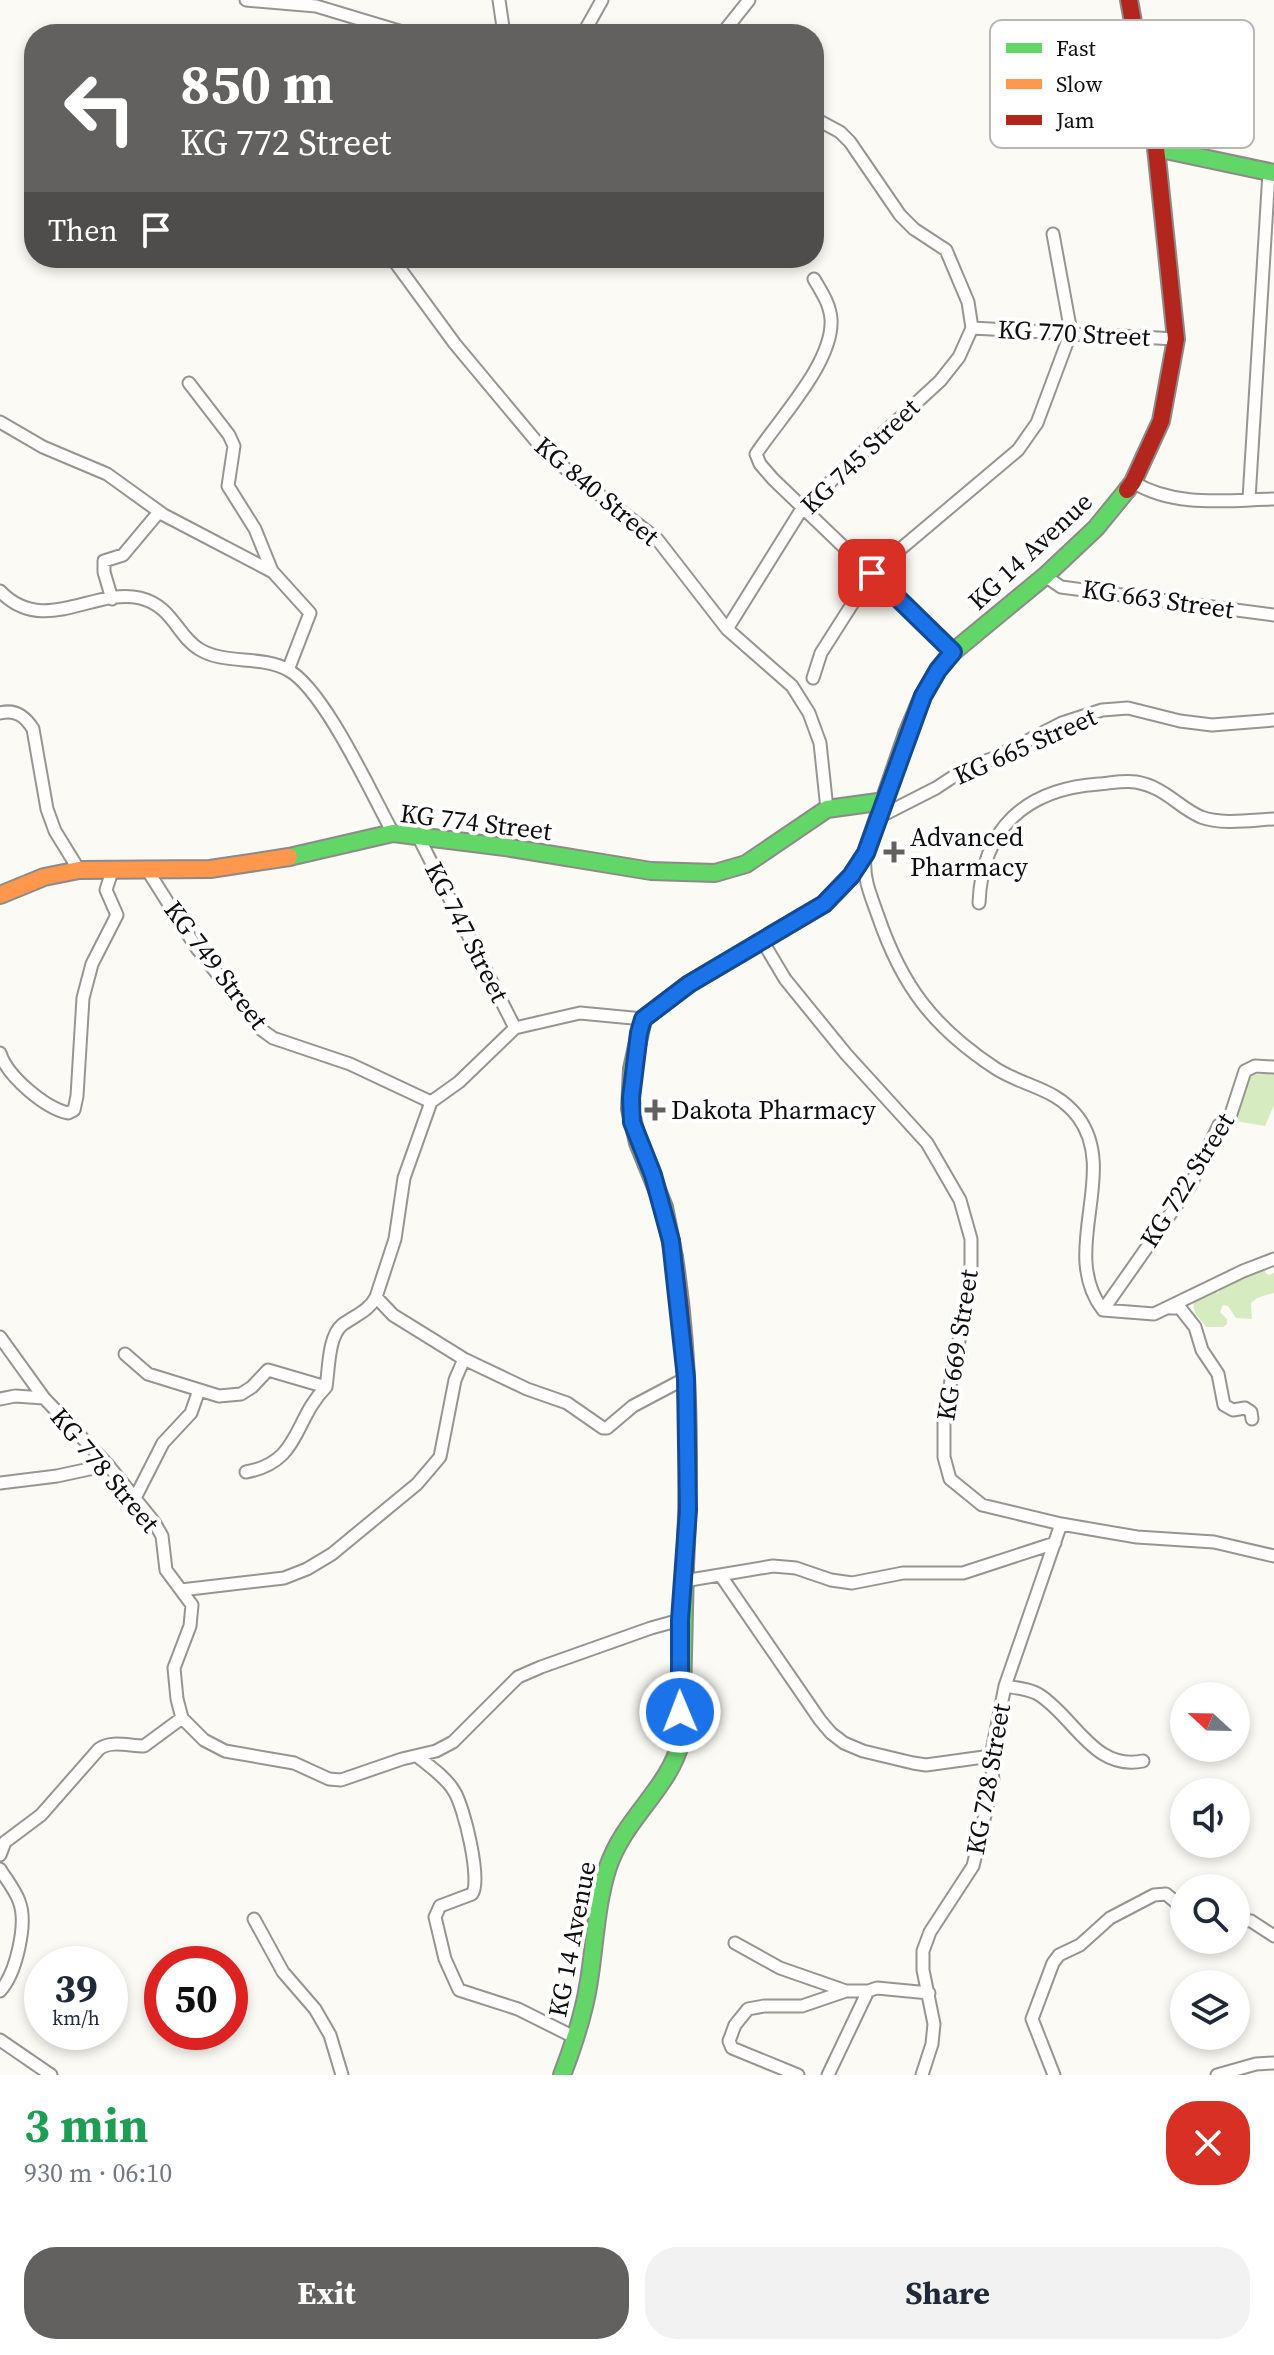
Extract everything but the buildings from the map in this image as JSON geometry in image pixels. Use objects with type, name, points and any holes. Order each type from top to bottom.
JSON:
[{"type":"main road","name":"KG 14 Avenue","points":[[1129,0],[1133,20]]},
{"type":"main road","name":"KG 14 Avenue","points":[[562,2075],[584,2007],[601,1888],[607,1867],[623,1832],[679,1758],[681,1741],[680,1620],[688,1510],[686,1378],[669,1229],[653,1175],[632,1122],[633,1070],[643,1019],[689,984],[824,904],[851,876],[866,853],[907,734],[938,670],[953,652],[1045,576],[1096,528],[1133,482],[1161,421],[1176,339],[1156,148]]},
{"type":"main road","points":[[1156,148],[1272,173]]},
{"type":"main road","name":"KG 774 Street","points":[[0,895],[44,877],[79,870],[210,869],[270,861],[393,833],[505,847],[651,871],[715,873],[746,864],[827,809],[885,801]]},
{"type":"street","points":[[246,0],[316,6],[376,24]]},
{"type":"street","points":[[499,0],[503,24]]},
{"type":"street","points":[[589,24],[602,0]]},
{"type":"street","points":[[730,24],[749,0]]},
{"type":"street","points":[[824,123],[850,142],[900,215],[914,229],[946,250],[968,302],[972,328]]},
{"type":"street","points":[[1249,499],[1272,173]]},
{"type":"street","points":[[813,678],[821,653],[872,573],[1018,450],[1037,423],[1071,332],[1053,234]]},
{"type":"street","name":"KG 840 Street","points":[[399,268],[455,344],[536,441],[557,462],[657,539],[727,629],[792,686],[809,713],[820,743],[827,809]]},
{"type":"street","points":[[814,279],[829,308],[831,321],[826,344],[818,364],[756,454],[760,464],[953,652]]},
{"type":"street","name":"KG 770 Street","points":[[972,328],[1176,339]]},
{"type":"street","name":"KG 745 Street","points":[[727,629],[803,507],[940,381],[959,357],[972,328]]},
{"type":"street","points":[[189,383],[234,446],[228,486],[255,529],[272,571],[310,613],[288,670]]},
{"type":"street","points":[[0,422],[43,447],[107,474],[159,512],[272,571]]},
{"type":"street","points":[[1133,482],[1147,491],[1189,499],[1232,502],[1274,499]]},
{"type":"street","points":[[112,599],[104,561],[123,555],[159,512]]},
{"type":"street","name":"KG 663 Street","points":[[1045,576],[1061,587],[1274,615]]},
{"type":"street","points":[[0,591],[8,600],[22,607],[46,610],[68,609],[112,599],[139,598],[152,602],[171,616],[190,642],[205,653],[288,670],[314,695],[328,714],[393,833]]},
{"type":"street","name":"KG 665 Street","points":[[879,817],[936,788],[968,767],[994,758],[1062,723],[1102,710],[1128,708],[1165,718],[1212,725],[1274,720]]},
{"type":"street","points":[[0,713],[17,713],[27,719],[33,729],[47,809],[55,831],[79,870]]},
{"type":"street","points":[[979,903],[982,871],[993,840],[1026,805],[1055,792],[1084,785],[1132,781],[1171,796],[1194,813],[1207,818],[1274,819]]},
{"type":"street","name":"KG 747 Street","points":[[418,836],[515,1028]]},
{"type":"street","points":[[866,853],[865,880],[884,934],[901,973],[925,1008],[954,1038],[975,1054],[1002,1072],[1063,1099],[1080,1119],[1090,1147],[1093,1169],[1085,1275],[1094,1299],[1103,1310],[1154,1314],[1167,1308],[1180,1308],[1195,1327],[1202,1350],[1218,1374],[1224,1405],[1233,1410],[1245,1408],[1251,1412],[1252,1419]]},
{"type":"street","points":[[0,1053],[8,1072],[50,1106],[68,1113],[74,1110],[83,998],[92,964],[117,915],[106,890],[113,868]]},
{"type":"street","name":"KG 749 Street","points":[[146,868],[196,947],[262,1030],[273,1038],[350,1064],[431,1102]]},
{"type":"street","name":"KG 669 Street","points":[[763,942],[785,979],[846,1054],[927,1143],[960,1200],[971,1239],[971,1280],[944,1416],[944,1457],[950,1479],[982,1505],[1061,1524],[1137,1537],[1214,1542],[1274,1556]]},
{"type":"street","points":[[246,1472],[260,1470],[288,1450],[311,1402],[326,1387],[332,1345],[340,1326],[371,1306],[376,1297],[395,1239],[404,1178],[431,1102],[459,1082],[515,1028],[580,1013],[643,1019]]},
{"type":"street","name":"KG 722 Street","points":[[1103,1310],[1190,1186],[1219,1125],[1230,1117],[1245,1071],[1255,1066],[1274,1067]]},
{"type":"street","points":[[1154,1314],[1274,1259]]},
{"type":"street","points":[[376,1297],[393,1315],[464,1359],[527,1389],[567,1403],[592,1418],[599,1426],[607,1428],[633,1406],[686,1378]]},
{"type":"street","name":"KG 778 Street","points":[[0,1337],[44,1398],[108,1465],[162,1536],[166,1570],[190,1600],[192,1615],[174,1668],[182,1718]]},
{"type":"street","points":[[125,1354],[148,1374],[219,1396],[241,1394],[268,1370],[326,1387]]},
{"type":"street","points":[[181,1590],[284,1578],[319,1562],[356,1534],[417,1484],[440,1457],[455,1380],[464,1359]]},
{"type":"street","points":[[135,1498],[163,1443],[191,1413],[199,1390]]},
{"type":"street","points":[[0,1399],[15,1396],[44,1398]]},
{"type":"street","points":[[0,1483],[57,1476],[108,1465]]},
{"type":"street","name":"KG 728 Street","points":[[922,2075],[932,2044],[934,2024],[923,1970],[923,1951],[930,1932],[973,1866],[993,1781],[991,1756],[1005,1686],[1061,1524]]},
{"type":"street","points":[[684,1581],[783,1565],[852,1583],[903,1573],[951,1575],[1055,1543]]},
{"type":"street","points":[[721,1576],[820,1720],[844,1743],[863,1751],[926,1765],[991,1756]]},
{"type":"street","points":[[0,1855],[5,1842],[41,1815],[104,1745],[144,1746],[182,1718],[204,1740],[225,1751],[294,1763],[329,1779],[341,1780],[436,1751],[453,1742],[518,1677],[637,1632],[680,1620]]},
{"type":"street","points":[[1005,1686],[1039,1695],[1114,1762],[1128,1765],[1143,1761]]},
{"type":"street","points":[[417,1756],[454,1791],[467,1830],[477,1885],[472,1894],[440,1906],[435,1917],[455,1985],[468,1994],[518,2009],[576,2038]]},
{"type":"street","points":[[0,1869],[19,1901],[23,1919],[11,1974],[0,1991]]},
{"type":"street","points":[[1054,2075],[1032,2019],[1053,1963],[1059,1955],[1080,1945],[1110,1918],[1154,1895],[1166,1894],[1170,1897]]},
{"type":"street","points":[[254,1919],[283,1972],[315,2009],[330,2035],[342,2075]]},
{"type":"street","points":[[1250,1921],[1274,1936]]},
{"type":"street","points":[[735,1943],[780,1968],[846,1991]]},
{"type":"street","points":[[798,2075],[732,2048],[729,2041],[735,2025],[748,2009],[802,2006],[846,1991],[877,1988],[929,1993]]},
{"type":"street","points":[[828,2075],[868,1991]]},
{"type":"street","points":[[0,2040],[51,2075]]},
{"type":"street","points":[[1217,2075],[1256,2064],[1274,2063]]},
{"type":"green space","points":[[1274,1073],[1274,1105],[1265,1126],[1235,1121],[1249,1075]]},
{"type":"green space","points":[[1261,1267],[1268,1275],[1274,1273],[1274,1293],[1251,1303],[1252,1319],[1236,1318],[1228,1306],[1223,1305],[1220,1312],[1227,1319],[1227,1324],[1223,1327],[1206,1327],[1194,1306],[1201,1291],[1208,1297],[1215,1287],[1218,1294],[1223,1281],[1240,1281],[1244,1271]]},
{"type":"traffic: fast","points":[[1156,148],[1274,173]]},
{"type":"traffic: fast","points":[[674,1257],[664,1207],[638,1143],[630,1109],[632,1069],[643,1019],[689,984],[824,904],[851,876],[866,853],[907,734],[938,670],[953,652],[1045,576],[1096,528],[1127,490]]},
{"type":"traffic: fast","points":[[289,857],[393,833],[505,847],[651,871],[715,873],[746,864],[827,809],[885,801]]},
{"type":"traffic: fast","points":[[562,2075],[584,2005],[598,1909],[608,1867],[625,1833],[667,1774],[681,1741],[685,1567]]},
{"type":"traffic: slow","points":[[0,895],[44,877],[79,870],[210,869],[289,857]]},
{"type":"traffic: jam","points":[[1129,0],[1133,20]]},
{"type":"traffic: jam","points":[[1127,490],[1161,421],[1176,339],[1156,148]]},
{"type":"traffic: jam","points":[[674,1257],[683,1334],[687,1412],[685,1567]]},
{"type":"place","name":"Advanced Pharmacy","points":[[894,852]]},
{"type":"place","name":"Dakota Pharmacy","points":[[655,1110]]},
{"type":"route","points":[[680,1712],[680,1620],[688,1510],[686,1378],[671,1241],[653,1175],[632,1122],[636,1046],[643,1019],[689,984],[824,904],[851,876],[866,853],[923,696],[953,652],[872,573]]}]
